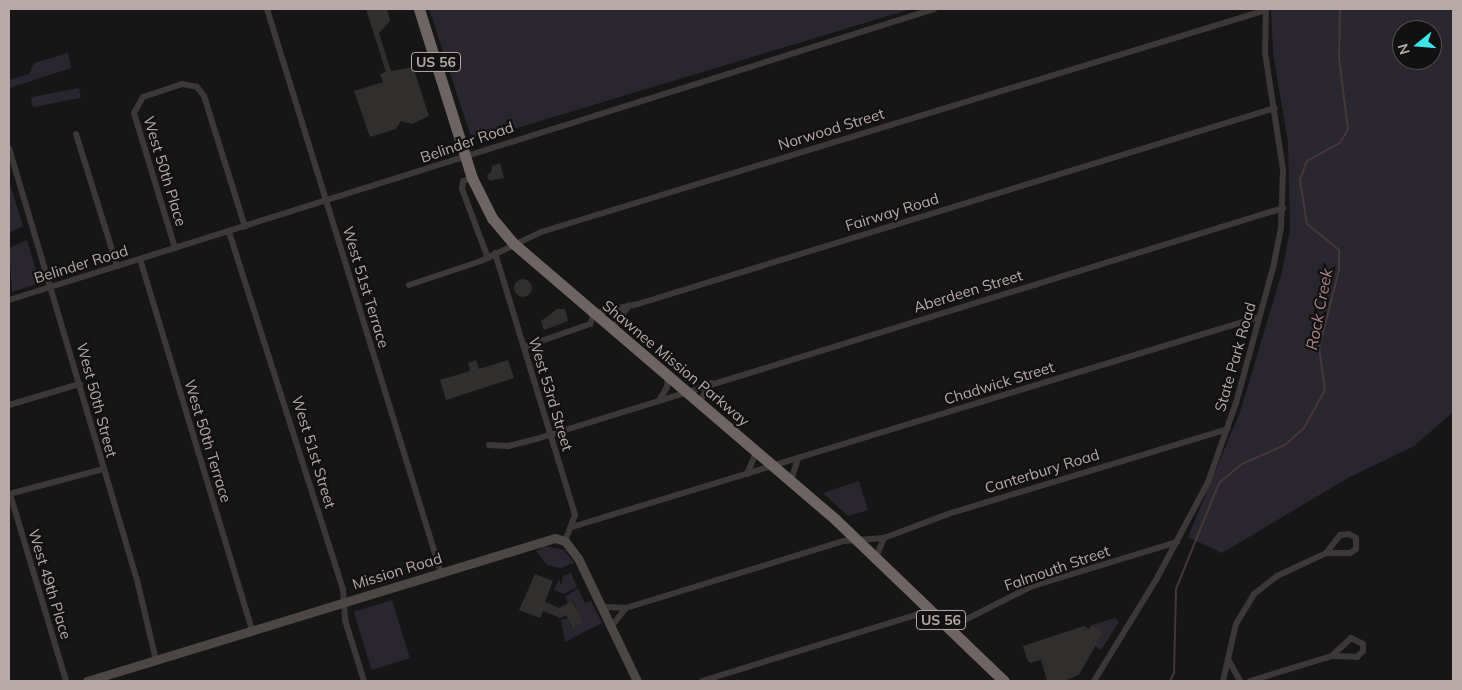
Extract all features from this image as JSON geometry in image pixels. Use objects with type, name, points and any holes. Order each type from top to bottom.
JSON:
[{"type":"highway","name":"Shawnee Mission Parkway","points":[[419,9],[472,178],[492,218],[513,243],[791,480],[876,556],[1004,681]]},
{"type":"main road","name":"Mission Road","points":[[86,681],[441,573],[544,539],[565,541]]},
{"type":"main road","points":[[565,541],[578,558],[636,681]]},
{"type":"street","name":"West 51st Terrace","points":[[267,9],[441,573]]},
{"type":"street","name":"Belinder Road","points":[[9,300],[326,202],[465,156],[934,9]]},
{"type":"street","name":"State Park Road","points":[[1094,681],[1177,542],[1208,482],[1227,428],[1276,256],[1283,208],[1283,158],[1266,52],[1266,9]]},
{"type":"street","name":"Norwood Street","points":[[409,285],[488,258],[513,243],[1266,9]]},
{"type":"street","name":"West 50th Place","points":[[175,248],[134,113],[143,97],[166,89],[189,84],[204,96],[245,227]]},
{"type":"street","name":"Fairway Road","points":[[524,347],[590,324],[594,314],[629,306],[1275,108]]},
{"type":"street","points":[[76,134],[117,266]]},
{"type":"street","name":"West 50th Street","points":[[9,148],[138,584],[156,660]]},
{"type":"street","points":[[472,178],[462,181],[462,189],[488,258]]},
{"type":"street","name":"Aberdeen Street","points":[[489,445],[516,445],[1283,208]]},
{"type":"street","name":"West 51st Street","points":[[229,232],[271,354],[343,589],[343,602],[364,681]]},
{"type":"street","name":"West 53rd Street","points":[[495,253],[575,516],[565,541]]},
{"type":"street","name":"West 50th Terrace","points":[[140,259],[252,630]]},
{"type":"street","points":[[612,328],[629,306]]},
{"type":"street","name":"Chadwick Street","points":[[572,527],[1260,317]]},
{"type":"street","points":[[660,399],[667,388],[668,376]]},
{"type":"street","points":[[699,402],[712,383]]},
{"type":"street","points":[[9,405],[80,384]]},
{"type":"street","name":"Canterbury Road","points":[[856,539],[884,538],[980,503],[1227,428]]},
{"type":"street","points":[[747,474],[757,451]]},
{"type":"street","points":[[791,480],[798,458]]},
{"type":"street","points":[[9,494],[103,470]]},
{"type":"street","name":"West 49th Place","points":[[9,494],[66,681]]},
{"type":"street","points":[[1223,681],[1236,624],[1254,594],[1277,576],[1326,553],[1350,553],[1356,549],[1356,538],[1349,534],[1340,535],[1326,553]]},
{"type":"street","points":[[876,556],[884,538]]},
{"type":"street","points":[[601,607],[626,608],[856,539]]},
{"type":"street","name":"Falmouth Street","points":[[949,628],[1030,587],[1177,542]]},
{"type":"street","points":[[611,627],[626,608]]},
{"type":"street","points":[[702,681],[931,610]]},
{"type":"street","points":[[1250,681],[1332,656],[1357,657],[1363,651],[1363,644],[1351,638],[1332,656]]},
{"type":"street","points":[[1229,661],[1240,681]]},
{"type":"shaded area","points":[[429,9],[911,9],[481,139],[470,134]]},
{"type":"shaded area","points":[[1271,9],[1453,9],[1453,412],[1414,446],[1348,478],[1222,553],[1188,537],[1240,412],[1282,272],[1290,229],[1288,142],[1273,53]]},
{"type":"shaded area","points":[[68,53],[71,68],[9,88],[9,80],[29,74],[34,63]]},
{"type":"shaded area","points":[[79,88],[81,98],[33,107],[31,97]]},
{"type":"shaded area","points":[[9,181],[23,226],[9,233]]},
{"type":"shaded area","points":[[27,240],[40,283],[12,292],[9,248]]},
{"type":"shaded area","points":[[859,481],[868,510],[848,516],[823,493]]},
{"type":"shaded area","points":[[545,546],[564,550],[574,563],[561,568],[547,565],[536,551]]},
{"type":"shaded area","points":[[571,573],[577,587],[564,594],[554,590],[559,579],[561,586],[563,576]]},
{"type":"shaded area","points":[[578,588],[585,603],[591,601],[602,623],[565,642],[561,620],[567,618],[571,628],[582,623],[573,601],[568,603],[565,597]]},
{"type":"shaded area","points":[[392,600],[410,658],[372,670],[354,612]]},
{"type":"shaded area","points":[[1115,618],[1119,622],[1101,650],[1095,646],[1103,632],[1092,625]]},
{"type":"building","points":[[366,9],[387,9],[390,21],[379,33],[391,71],[413,67],[429,116],[412,124],[401,121],[396,129],[370,137],[354,91],[383,82],[380,74],[386,72]]},
{"type":"building","points":[[500,163],[504,178],[489,181],[487,175],[491,173],[492,166]]},
{"type":"building","points":[[523,279],[531,284],[532,288],[527,296],[523,297],[515,292],[514,288],[519,280]]},
{"type":"building","points":[[557,309],[565,309],[568,321],[544,330],[541,321]]},
{"type":"building","points":[[476,360],[479,369],[508,360],[514,378],[446,400],[440,380],[470,371],[468,363]]},
{"type":"building","points":[[535,574],[553,581],[545,602],[559,608],[572,601],[583,623],[572,628],[566,615],[560,618],[543,611],[540,618],[519,610]]},
{"type":"building","points":[[1092,625],[1103,632],[1079,675],[1064,681],[1047,681],[1041,660],[1030,663],[1027,659],[1023,646],[1084,626],[1089,629]]},
{"type":"waterway","name":"Rock Creek","points":[[1170,681],[1174,673],[1176,589],[1219,483],[1242,464],[1285,445],[1304,428],[1325,390],[1319,348],[1339,270],[1339,250],[1307,224],[1300,180],[1307,161],[1340,143],[1348,129],[1339,58],[1340,9]]}]
